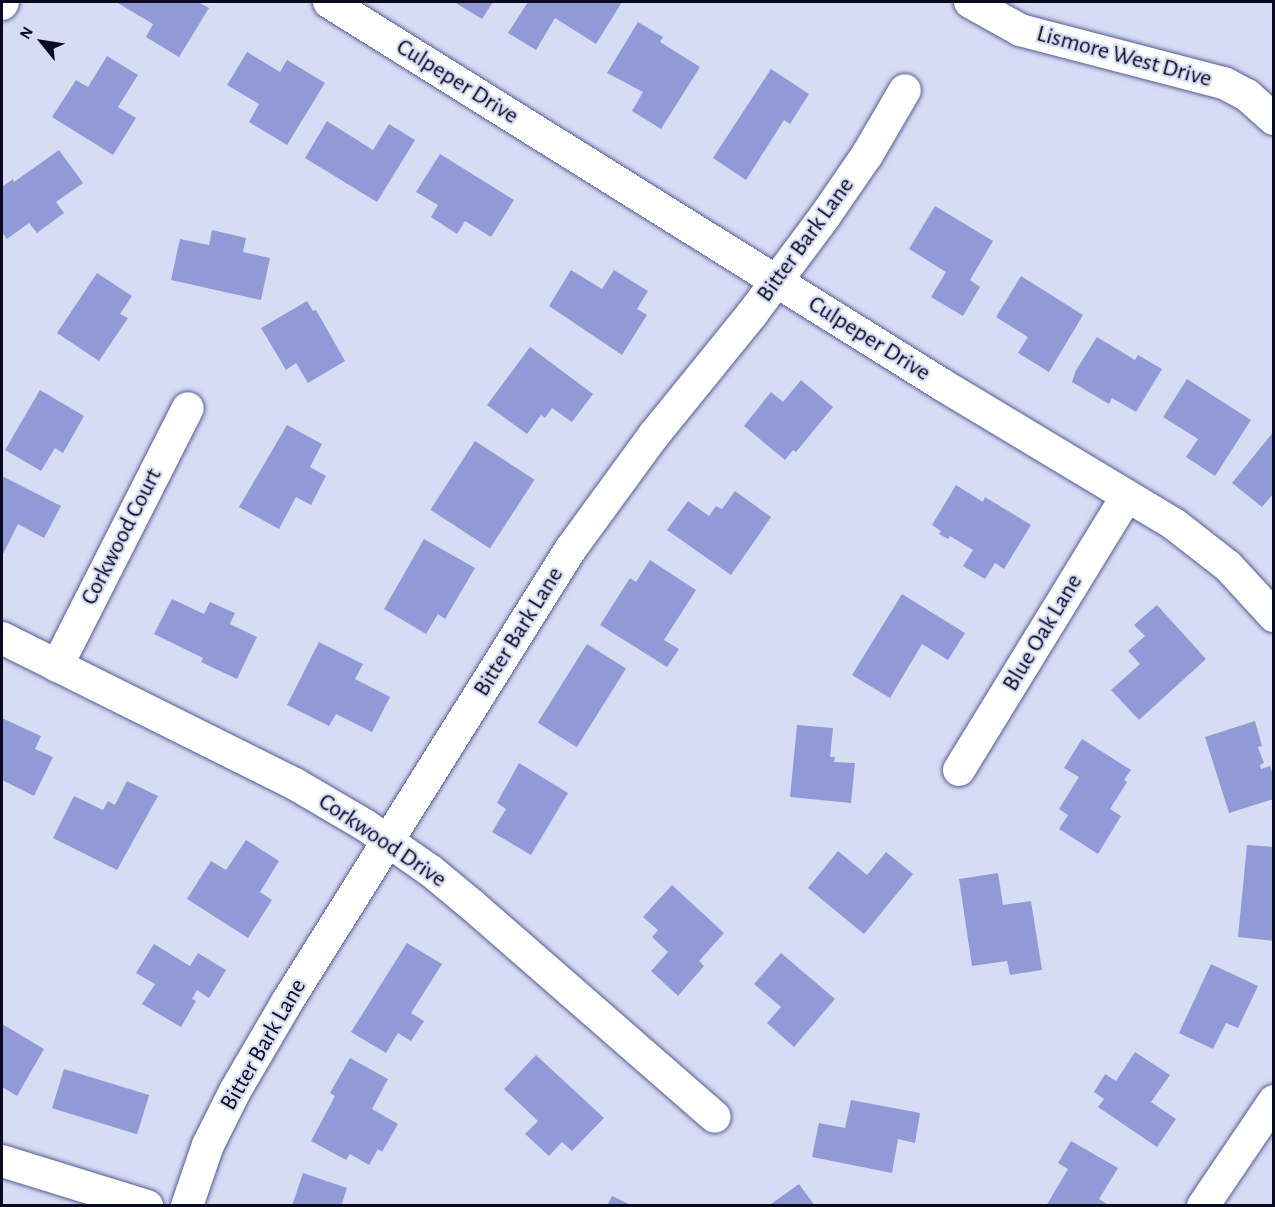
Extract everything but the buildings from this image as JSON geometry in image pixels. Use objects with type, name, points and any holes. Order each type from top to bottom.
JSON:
[{"type":"street","name":"Culpeper Drive","points":[[329,2],[776,281],[1174,524],[1218,557],[1274,616]]},
{"type":"street","name":"Lismore West Drive","points":[[970,2],[1020,30],[1224,83],[1246,95],[1274,118]]},
{"type":"street","name":"Bitter Bark Lane","points":[[187,1206],[208,1145],[235,1091],[570,550],[654,435],[776,281],[867,155],[905,90]]},
{"type":"street","name":"Corkwood Court","points":[[57,666],[188,408]]},
{"type":"street","name":"Blue Oak Lane","points":[[959,770],[1127,496]]},
{"type":"street","name":"Corkwood Drive","points":[[2,638],[295,784],[388,841],[472,905],[569,987],[715,1117]]},
{"type":"street","points":[[1203,1206],[1274,1101]]},
{"type":"street","points":[[2,1161],[147,1206]]}]
